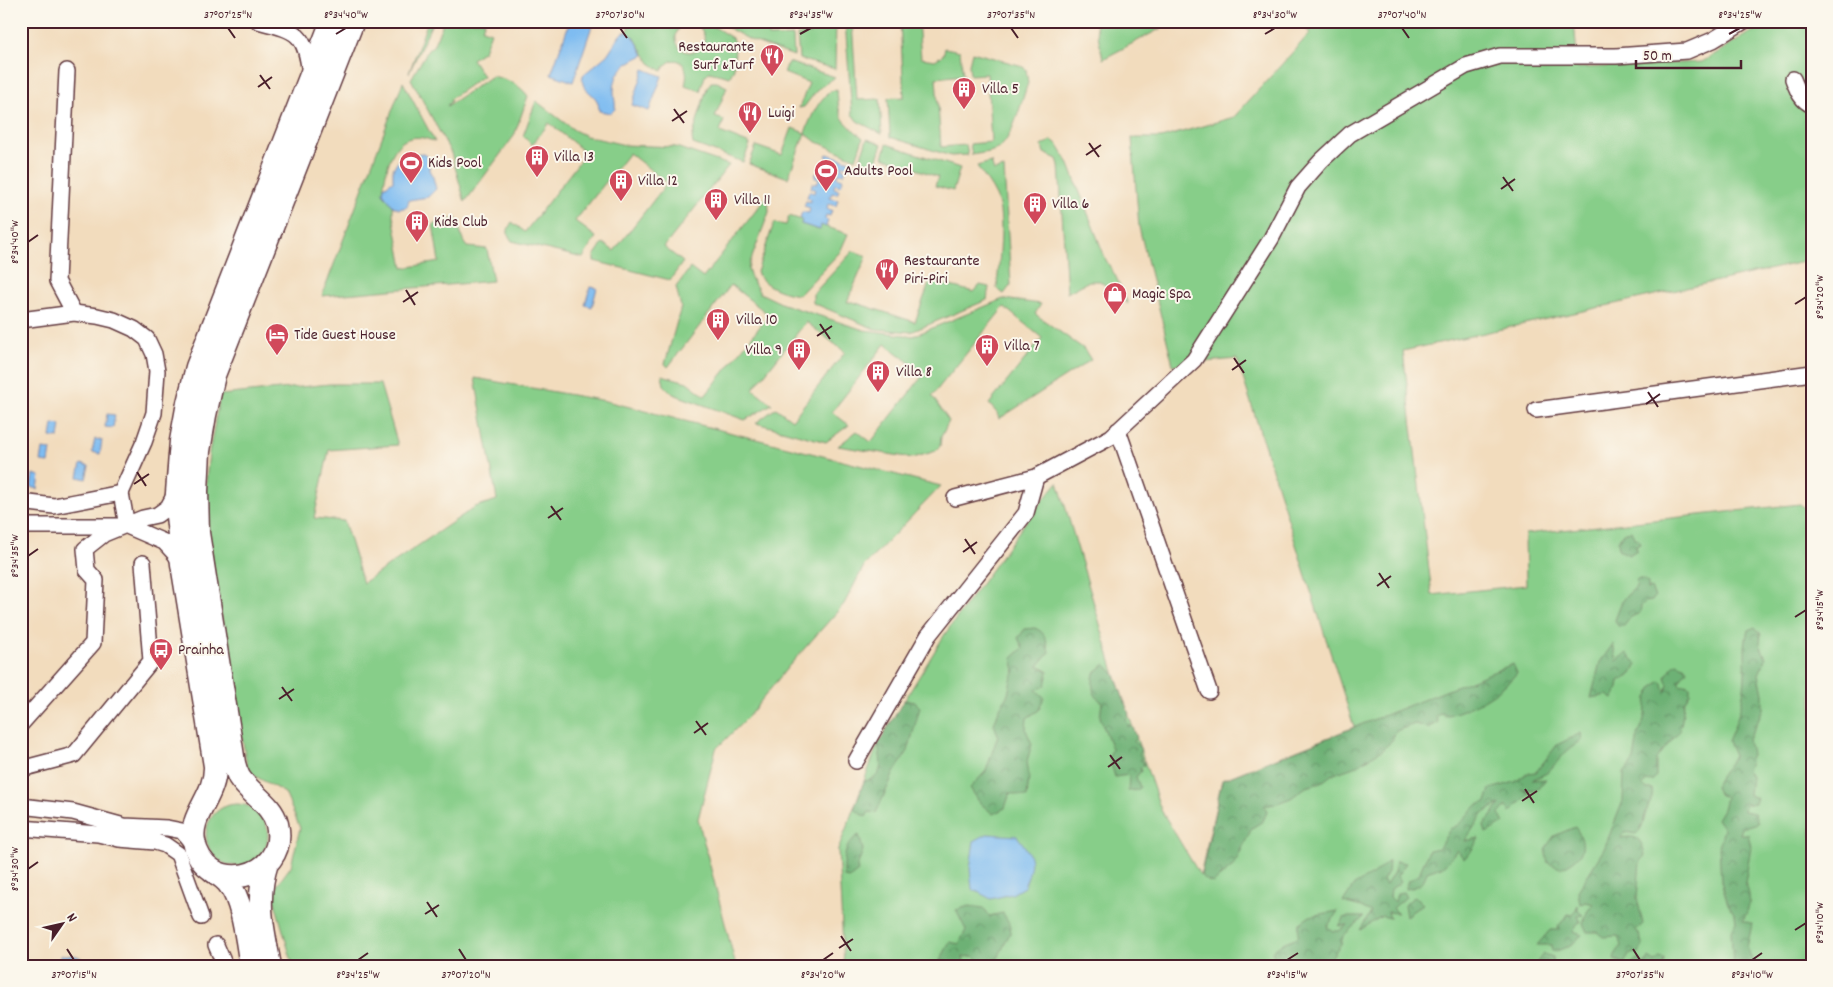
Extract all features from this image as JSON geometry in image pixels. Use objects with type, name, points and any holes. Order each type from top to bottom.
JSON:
[{"type":"main road","points":[[251,966],[242,916],[236,898],[229,884],[210,868],[195,847],[194,829],[216,778],[182,564],[176,506],[181,441],[197,367],[332,21]]},
{"type":"main road","points":[[270,966],[260,912],[262,879],[267,864],[276,848],[278,831],[273,814],[240,777],[234,763],[198,533],[197,491],[199,452],[214,375],[352,21]]},
{"type":"main road","points":[[199,815],[211,800],[227,793],[245,793],[261,800]]},
{"type":"main road","points":[[210,868],[226,876],[244,876],[267,864]]},
{"type":"street","points":[[258,21],[286,28],[296,34],[304,44],[308,57],[310,77]]},
{"type":"street","points":[[955,498],[1036,477],[1111,436],[1194,360],[1271,239],[1298,187],[1321,161],[1350,134],[1466,66],[1500,56],[1616,56],[1687,51],[1713,40],[1744,21]]},
{"type":"street","points":[[67,71],[57,281],[74,313]]},
{"type":"street","points":[[1793,79],[1799,94],[1808,104],[1812,105]]},
{"type":"street","points":[[21,320],[74,313],[97,316],[114,320],[147,339],[154,354],[157,371],[154,413],[144,442],[121,493],[127,526]]},
{"type":"street","points":[[1536,410],[1812,373]]},
{"type":"street","points":[[1118,430],[1209,691]]},
{"type":"street","points":[[856,761],[928,636],[1026,513],[1036,477]]},
{"type":"street","points":[[21,724],[93,643],[96,580],[87,570],[85,549],[104,534],[143,518],[157,515],[168,507],[178,488]]},
{"type":"street","points":[[21,502],[54,506],[121,493]]},
{"type":"street","points":[[21,526],[127,526],[164,542],[182,564]]},
{"type":"street","points":[[21,769],[74,755],[151,661],[143,563]]},
{"type":"street","points":[[21,806],[74,812],[124,826],[166,828],[182,831],[195,847]]},
{"type":"street","points":[[166,828],[199,815]]},
{"type":"street","points":[[21,828],[98,834],[119,839],[156,842],[165,845],[178,854],[201,917]]},
{"type":"street","points":[[216,945],[225,966]]},
{"type":"green space","points":[[428,21],[433,21],[409,73]]},
{"type":"green space","points":[[444,21],[485,21],[482,29],[491,32],[484,51],[472,59],[483,76],[450,99],[451,101],[447,106],[492,76],[521,88],[528,96],[514,136],[465,202],[451,153],[411,79],[428,50],[433,46]]},
{"type":"green space","points":[[622,21],[695,21],[694,24],[685,25],[680,28],[676,33],[678,45],[682,50],[689,52],[697,51],[704,42],[703,32],[698,26],[700,22],[716,28],[732,38],[735,46],[734,68],[730,77],[709,72],[705,76],[700,91],[685,85],[686,70],[680,61],[671,61],[662,71],[650,63],[634,37],[627,32],[629,28]]},
{"type":"green space","points":[[716,21],[767,21],[768,37],[793,36],[794,56],[750,40]]},
{"type":"green space","points":[[811,21],[836,21],[835,69],[799,59],[797,35],[811,34]]},
{"type":"green space","points":[[845,21],[852,21],[857,100],[880,99],[882,134],[857,121],[852,114]]},
{"type":"green space","points":[[900,21],[918,21],[921,58],[935,60],[943,55],[945,48],[960,51],[963,75],[936,78],[941,147],[966,145],[968,155],[951,156],[890,137],[888,98],[904,97]]},
{"type":"green space","points":[[1095,21],[1175,21],[1103,59]]},
{"type":"green space","points":[[1297,21],[1574,21],[1578,68],[1702,62],[1770,21],[1812,21],[1812,260],[1403,351],[1432,595],[1526,585],[1525,534],[1800,504],[1812,514],[1812,966],[844,966],[838,850],[878,744],[945,634],[1030,516],[1058,482],[1115,675],[1161,810],[1200,875],[1222,780],[1354,727],[1237,359],[1173,365],[1139,227],[1132,138],[1161,138],[1234,117],[1310,33]]},
{"type":"green space","points":[[972,52],[1019,65],[1026,69],[1028,83],[1013,127],[1004,143],[993,151],[972,155],[970,144],[991,142],[987,74],[970,75],[969,64]]},
{"type":"green space","points":[[788,62],[835,77],[818,89],[804,107],[799,108],[809,83],[784,73]]},
{"type":"green space","points":[[403,82],[435,142],[422,138],[411,138],[402,142],[390,158],[387,169],[383,193],[393,206],[403,268],[439,262],[433,224],[456,218],[463,240],[468,247],[487,249],[493,281],[322,296]]},
{"type":"green space","points":[[711,82],[717,82],[727,87],[715,117],[724,120],[720,132],[750,144],[743,162],[693,144],[692,138],[707,88]]},
{"type":"green space","points":[[837,89],[842,117],[863,138],[856,159],[815,141],[805,133],[821,101],[831,91]]},
{"type":"green space","points":[[536,101],[574,130],[586,136],[625,145],[676,147],[729,165],[664,247],[683,262],[670,280],[594,261],[594,256],[603,243],[614,251],[667,183],[629,153],[575,221],[596,237],[583,258],[512,241],[508,232],[512,222],[525,232],[586,153],[549,123],[532,145],[523,136]]},
{"type":"green space","points":[[792,128],[805,133],[788,178],[749,164],[756,146],[782,155]]},
{"type":"green space","points":[[867,139],[882,144],[875,165],[860,160]]},
{"type":"green space","points":[[1052,140],[1057,144],[1068,162],[1106,260],[1128,304],[1100,281],[1089,281],[1067,293],[1059,165],[1057,159],[1044,153],[1042,146]]},
{"type":"green space","points":[[887,144],[960,168],[953,191],[935,186],[938,177],[883,157]]},
{"type":"green space","points":[[991,162],[994,171],[1004,168],[1011,285],[1004,294],[997,289],[1001,241],[999,205],[994,192],[977,166]]},
{"type":"green space","points":[[768,195],[769,212],[748,268],[751,278],[760,293],[783,304],[864,330],[913,336],[1003,299],[1041,304],[1035,314],[1084,349],[1091,360],[999,419],[997,413],[989,404],[1042,338],[1004,307],[932,396],[949,421],[941,437],[940,446],[936,451],[913,458],[838,446],[857,431],[871,442],[924,374],[885,344],[832,412],[849,425],[826,442],[756,423],[776,408],[792,420],[845,352],[806,322],[753,389],[772,404],[745,420],[673,394],[664,385],[662,375],[687,382],[705,396],[769,315],[731,285],[668,367],[665,364],[681,307],[676,287],[690,268],[703,278]]},
{"type":"green space","points":[[789,216],[802,220],[801,224],[819,230],[821,225],[848,234],[840,252],[799,295],[781,291],[769,285],[764,282],[757,272],[774,223],[786,225]]},
{"type":"green space","points":[[853,251],[867,256],[847,302],[853,302],[915,322],[930,281],[974,292],[980,285],[989,287],[987,300],[911,332],[875,329],[813,303],[813,294]]},
{"type":"green space","points":[[475,378],[606,401],[941,486],[864,566],[844,604],[788,667],[748,717],[716,749],[698,819],[736,966],[293,966],[272,892],[291,866],[300,828],[285,793],[248,772],[203,510],[209,453],[220,395],[330,384],[380,384],[398,445],[329,450],[314,518],[344,521],[363,583],[475,507],[497,500]]},
{"type":"green space","points":[[1631,531],[1635,539],[1638,539],[1640,543],[1636,545],[1637,550],[1629,555],[1619,550],[1618,541],[1623,533]]},
{"type":"green space","points":[[1637,579],[1642,579],[1648,583],[1648,589],[1651,588],[1655,597],[1652,601],[1645,602],[1641,606],[1640,613],[1631,617],[1624,626],[1618,626],[1615,620],[1623,599],[1636,587]]},
{"type":"green space","points":[[1755,627],[1761,634],[1760,644],[1766,658],[1759,674],[1763,694],[1763,709],[1748,742],[1751,756],[1747,770],[1751,777],[1749,795],[1757,798],[1755,803],[1745,805],[1744,811],[1754,813],[1758,823],[1742,828],[1740,834],[1748,834],[1751,847],[1745,883],[1749,893],[1749,902],[1743,920],[1752,924],[1747,948],[1755,966],[1733,966],[1731,931],[1736,922],[1721,881],[1719,846],[1724,829],[1717,819],[1723,809],[1726,797],[1718,794],[1715,786],[1734,755],[1728,741],[1738,716],[1745,682],[1746,636],[1748,630]]},
{"type":"green space","points":[[1035,628],[1044,635],[1049,653],[1038,666],[1048,671],[1045,686],[1036,690],[1044,697],[1039,710],[1027,718],[1026,730],[1032,744],[1027,761],[1029,776],[1027,797],[1010,793],[1005,808],[993,814],[980,803],[970,788],[986,771],[998,735],[994,724],[1008,694],[1015,670],[1012,658],[1023,648],[1018,638],[1025,629]]},
{"type":"green space","points":[[1613,644],[1617,661],[1627,653],[1637,664],[1632,674],[1619,681],[1613,699],[1607,695],[1591,698],[1600,662]]},
{"type":"green space","points":[[1677,663],[1684,666],[1687,670],[1679,681],[1680,685],[1686,684],[1690,687],[1690,693],[1684,702],[1679,732],[1656,759],[1656,776],[1653,780],[1647,781],[1642,785],[1646,789],[1652,789],[1652,798],[1641,829],[1636,834],[1624,832],[1621,838],[1631,837],[1638,839],[1645,856],[1640,861],[1637,898],[1643,924],[1636,930],[1643,946],[1639,953],[1629,954],[1624,964],[1614,960],[1621,946],[1618,936],[1603,937],[1597,932],[1587,932],[1583,923],[1587,912],[1593,904],[1586,902],[1580,904],[1578,891],[1604,849],[1623,801],[1624,773],[1634,760],[1638,734],[1645,715],[1647,698],[1653,687],[1660,681],[1663,683],[1666,691],[1668,685],[1665,677]]},
{"type":"green space","points":[[1105,664],[1115,675],[1129,714],[1126,719],[1129,726],[1133,727],[1137,738],[1134,741],[1141,749],[1139,753],[1144,765],[1140,768],[1141,771],[1136,777],[1140,787],[1138,790],[1128,791],[1129,775],[1115,777],[1109,757],[1112,749],[1100,717],[1102,702],[1096,696],[1093,685],[1094,673]]},
{"type":"green space","points":[[1513,664],[1517,673],[1502,688],[1484,700],[1455,713],[1445,716],[1441,713],[1436,717],[1438,722],[1428,728],[1415,724],[1396,731],[1392,740],[1384,749],[1354,767],[1331,775],[1321,783],[1306,787],[1291,798],[1264,806],[1267,812],[1263,821],[1252,828],[1234,865],[1213,883],[1201,876],[1222,780]]},
{"type":"green space","points":[[904,700],[915,702],[920,707],[908,751],[894,773],[876,813],[869,812],[866,817],[854,809],[864,781],[876,776],[879,772],[881,762],[878,744]]},
{"type":"green space","points":[[1581,733],[1582,740],[1567,751],[1547,773],[1532,780],[1546,779],[1537,790],[1521,789],[1530,793],[1510,813],[1506,806],[1499,814],[1504,823],[1486,833],[1484,826],[1500,804],[1483,813],[1465,841],[1479,838],[1464,859],[1457,850],[1444,866],[1427,872],[1420,884],[1406,889],[1407,882],[1419,874],[1429,850],[1439,848],[1450,829],[1458,825],[1477,805],[1486,802],[1490,789],[1515,782],[1528,773],[1536,772],[1557,745]]},
{"type":"green space","points":[[231,804],[243,804],[259,813],[266,823],[268,835],[266,847],[259,857],[243,866],[231,866],[220,861],[211,852],[206,841],[206,829],[211,818],[220,809]]},
{"type":"green space","points":[[1575,827],[1582,841],[1581,852],[1578,857],[1560,868],[1548,863],[1545,849],[1554,836]]},
{"type":"green space","points":[[859,835],[863,850],[857,867],[858,871],[849,878],[844,877],[847,848]]},
{"type":"green space","points":[[1389,861],[1388,872],[1383,880],[1386,885],[1394,872],[1396,861],[1406,863],[1397,876],[1401,882],[1391,889],[1390,897],[1395,902],[1397,893],[1403,892],[1406,897],[1393,908],[1398,913],[1388,912],[1390,918],[1382,916],[1360,930],[1371,912],[1343,902],[1354,885],[1372,875]]},
{"type":"green space","points":[[1415,896],[1423,904],[1406,916],[1404,905]]},
{"type":"green space","points":[[1578,905],[1578,911],[1583,915],[1578,916],[1581,922],[1579,922],[1573,932],[1582,935],[1569,947],[1557,951],[1552,951],[1551,945],[1537,945],[1550,930],[1559,930],[1558,927],[1568,914],[1573,915]]},
{"type":"green space","points":[[969,906],[983,908],[989,916],[1003,913],[1011,926],[1010,933],[998,958],[985,964],[973,956],[963,957],[965,966],[937,966],[950,942],[959,944],[966,930],[956,910]]},
{"type":"green space","points":[[1338,911],[1327,927],[1333,931],[1339,931],[1347,925],[1339,926],[1345,917],[1364,917],[1343,936],[1341,944],[1329,960],[1313,959],[1307,966],[1265,966],[1275,959],[1272,951],[1285,942],[1298,937],[1299,924],[1310,916]]},
{"type":"green space","points":[[1543,954],[1553,957],[1553,966],[1534,966]]},
{"type":"green space","points":[[1649,958],[1655,962],[1659,958],[1664,959],[1663,966],[1629,966],[1637,959],[1644,965]]},
{"type":"water","points":[[570,21],[578,21],[592,26],[573,82],[551,74]]},
{"type":"water","points":[[624,32],[634,37],[644,55],[622,68],[616,78],[614,93],[615,109],[611,113],[599,111],[596,99],[584,86],[583,75],[607,55]]},
{"type":"water","points":[[644,69],[662,76],[649,111],[632,105]]},
{"type":"water","name":"Kids Pool","points":[[418,153],[426,155],[430,161],[429,170],[436,189],[428,197],[409,200],[407,207],[399,209],[393,206],[383,193],[384,187],[393,181],[393,169],[397,162],[413,158]]},
{"type":"water","name":"Adults Pool","points":[[827,154],[850,161],[849,166],[843,165],[842,169],[846,170],[844,174],[838,173],[837,177],[843,179],[841,186],[835,184],[834,188],[839,190],[837,194],[832,193],[830,198],[838,200],[836,206],[828,204],[827,209],[832,210],[830,216],[826,215],[825,219],[828,220],[826,227],[821,225],[820,230],[801,224],[802,220],[800,218],[802,212],[809,213],[810,208],[804,206],[806,201],[810,202],[811,199],[807,198],[809,191],[814,193],[815,189],[811,188],[812,183],[817,184],[819,179],[815,178],[816,173],[822,174],[824,169],[821,168],[822,165],[826,166]]},
{"type":"water","points":[[590,287],[597,288],[592,307],[585,305]]},
{"type":"water","points":[[107,414],[115,415],[113,428],[105,427]]},
{"type":"water","points":[[53,424],[61,425],[59,438],[51,437]]},
{"type":"water","points":[[95,439],[102,440],[100,454],[92,452]]},
{"type":"water","points":[[43,449],[51,450],[49,463],[41,462]]},
{"type":"water","points":[[81,464],[89,466],[86,479],[78,477]]},
{"type":"water","points":[[33,474],[40,476],[38,489],[31,487]]},
{"type":"water","points":[[987,834],[1017,836],[1027,850],[1031,860],[1030,871],[1024,887],[1012,894],[991,899],[972,889],[970,869],[974,841]]},
{"type":"water","points":[[61,955],[80,957],[87,966],[58,966],[57,961]]},
{"type":"place","name":"Restaurante Surf &Turf","points":[[772,77]]},
{"type":"place","name":"Villa 5","points":[[964,110]]},
{"type":"place","name":"Luigi","points":[[750,134]]},
{"type":"place","name":"Villa 13","points":[[537,178]]},
{"type":"place","name":"Kids Pool","points":[[411,184]]},
{"type":"place","name":"Adults Pool","points":[[826,192]]},
{"type":"place","name":"Villa 12","points":[[621,202]]},
{"type":"place","name":"Villa 11","points":[[716,221]]},
{"type":"place","name":"Villa 6","points":[[1035,225]]},
{"type":"place","name":"Kids Club","points":[[417,243]]},
{"type":"place","name":"Restaurante Piri-Piri","points":[[887,291]]},
{"type":"place","name":"Magic Spa","points":[[1115,315]]},
{"type":"place","name":"Villa 10","points":[[718,341]]},
{"type":"place","name":"Tide Guest House","points":[[277,356]]},
{"type":"place","name":"Villa 7","points":[[987,367]]},
{"type":"place","name":"Villa 9","points":[[799,371]]},
{"type":"place","name":"Villa 8","points":[[878,393]]},
{"type":"place","name":"Prainha","points":[[161,671]]}]
